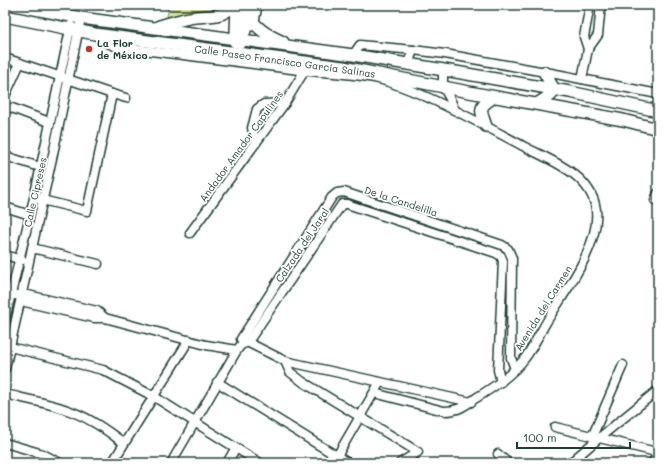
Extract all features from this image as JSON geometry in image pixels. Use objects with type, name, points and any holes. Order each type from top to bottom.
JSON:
[{"type":"main road","name":"Calle Paseo Francisco García Salinas","points":[[14,5],[77,17],[154,28],[242,35],[300,49],[353,55],[554,89],[643,107],[658,112]]},
{"type":"main road","points":[[244,6],[253,22],[268,36],[300,49]]},
{"type":"main road","points":[[154,28],[196,17],[214,16],[244,6]]},
{"type":"main road","points":[[244,6],[242,35],[245,51],[251,56]]},
{"type":"main road","name":"Calle Paseo Francisco García Salinas","points":[[5,16],[94,34],[251,56],[443,87],[623,120],[658,129]]},
{"type":"main road","points":[[142,40],[169,40],[226,46],[232,44],[253,22]]},
{"type":"main road","points":[[537,104],[551,94],[554,89],[544,72]]},
{"type":"main road","points":[[486,126],[481,114],[481,106],[494,97]]},
{"type":"street","points":[[588,49],[584,37],[590,5]]},
{"type":"street","points":[[582,79],[588,49],[598,35],[601,5]]},
{"type":"street","name":"Calle Cipreses","points":[[5,319],[8,294],[19,259],[30,215],[49,122],[77,17]]},
{"type":"street","name":"Calle Cipreses","points":[[5,369],[69,80],[74,30]]},
{"type":"street","name":"Avenida del Carmen","points":[[94,34],[105,42],[117,47],[306,70],[343,70],[379,79],[413,91],[455,110],[555,162],[579,177],[591,192],[596,209],[596,231],[584,261],[525,357],[501,382],[460,409],[452,411],[374,393]]},
{"type":"street","points":[[353,55],[360,45],[413,50],[544,72],[658,94]]},
{"type":"street","points":[[408,65],[413,50]]},
{"type":"street","points":[[5,58],[126,98]]},
{"type":"street","points":[[5,96],[20,63]]},
{"type":"street","name":"Andador Amador Capulines","points":[[190,233],[285,104],[306,70]]},
{"type":"street","points":[[442,70],[443,87],[455,110]]},
{"type":"street","points":[[34,198],[88,211],[112,94]]},
{"type":"street","points":[[256,143],[252,128],[257,109],[264,104],[285,104]]},
{"type":"street","points":[[12,108],[49,122]]},
{"type":"street","points":[[5,156],[40,168]]},
{"type":"street","name":"De la Candelilla","points":[[242,344],[332,197],[337,193],[344,192],[502,245],[508,249],[512,258],[511,358],[515,369]]},
{"type":"street","points":[[658,193],[655,200],[658,201]]},
{"type":"street","name":"Calzada del Jaral","points":[[242,344],[342,204],[347,204],[496,253],[501,256],[498,370],[501,382]]},
{"type":"street","points":[[5,207],[30,215]]},
{"type":"street","points":[[420,228],[423,219]]},
{"type":"street","points":[[32,248],[98,264]]},
{"type":"street","points":[[5,255],[29,262]]},
{"type":"street","points":[[8,294],[21,296],[28,294],[97,311],[105,318],[189,340],[242,344],[285,361],[471,402]]},
{"type":"street","points":[[112,463],[189,340]]},
{"type":"street","points":[[172,463],[217,382],[242,344]]},
{"type":"street","points":[[10,347],[103,370],[154,396],[195,424],[260,463]]},
{"type":"street","points":[[285,361],[290,372],[418,452],[400,463]]},
{"type":"street","points":[[596,437],[623,365]]},
{"type":"street","points":[[217,382],[335,460],[348,463]]},
{"type":"street","points":[[335,460],[380,382]]},
{"type":"street","points":[[570,463],[596,437],[658,390]]},
{"type":"street","points":[[5,394],[49,405],[79,415],[93,421],[124,442]]},
{"type":"street","points":[[555,427],[655,453],[652,463]]},
{"type":"street","points":[[5,443],[44,454],[60,463]]},
{"type":"street","points":[[227,463],[235,449]]},
{"type":"street","points":[[498,454],[508,463]]},
{"type":"street","points":[[578,456],[586,463]]},
{"type":"green space","points":[[169,5],[229,5],[220,11],[171,19],[167,16]]},
{"type":"place","name":"La Flor de México","points":[[89,49]]}]
